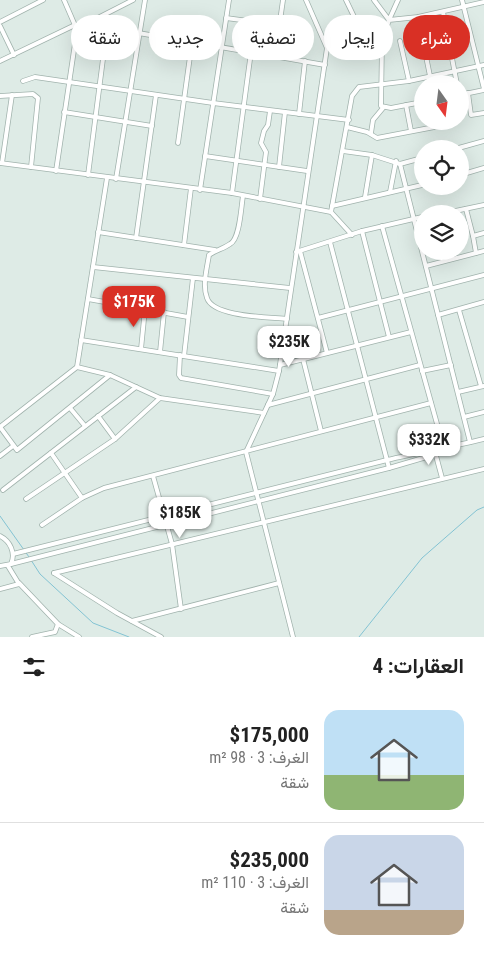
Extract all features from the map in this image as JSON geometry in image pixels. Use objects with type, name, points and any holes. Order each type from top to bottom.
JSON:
[{"type":"street","points":[[0,22],[43,0]]},
{"type":"street","points":[[64,0],[71,18]]},
{"type":"street","points":[[104,15],[133,0]]},
{"type":"street","points":[[116,179],[145,0]]},
{"type":"street","points":[[222,41],[229,0]]},
{"type":"street","points":[[280,15],[282,0]]},
{"type":"street","points":[[293,637],[246,452],[273,394],[279,371],[290,288],[298,252],[315,116],[325,65],[327,48],[306,0]]},
{"type":"street","points":[[346,0],[353,15]]},
{"type":"street","points":[[374,0],[385,15]]},
{"type":"street","points":[[391,15],[398,0]]},
{"type":"street","points":[[462,0],[484,90],[469,93]]},
{"type":"street","points":[[428,15],[484,2]]},
{"type":"street","points":[[443,12],[455,75]]},
{"type":"street","points":[[226,18],[232,19]]},
{"type":"street","points":[[0,26],[14,55]]},
{"type":"street","points":[[0,61],[71,26]]},
{"type":"street","points":[[140,33],[149,35]]},
{"type":"street","points":[[400,41],[409,81]]},
{"type":"street","points":[[56,171],[72,60]]},
{"type":"street","points":[[88,175],[103,60]]},
{"type":"street","points":[[178,144],[190,60]]},
{"type":"street","points":[[200,190],[219,60]]},
{"type":"street","points":[[232,193],[250,60]]},
{"type":"street","points":[[298,60],[325,65]]},
{"type":"street","points":[[381,60],[380,102],[383,108]]},
{"type":"street","points":[[427,60],[430,75]]},
{"type":"street","points":[[299,114],[304,61]]},
{"type":"street","points":[[435,75],[484,65]]},
{"type":"street","points":[[23,81],[35,77],[213,104],[349,120]]},
{"type":"street","points":[[331,212],[352,96],[359,87],[380,86],[414,80]]},
{"type":"street","points":[[0,96],[33,94],[38,98],[31,168]]},
{"type":"street","points":[[12,95],[1,163],[232,193],[331,212],[352,235]]},
{"type":"street","points":[[136,238],[156,95]]},
{"type":"street","points":[[469,100],[471,115],[484,112]]},
{"type":"street","points":[[371,133],[373,120],[383,108],[414,104]]},
{"type":"street","points":[[406,105],[411,131]]},
{"type":"street","points":[[260,199],[266,149],[261,143],[264,131],[268,125],[270,110]]},
{"type":"street","points":[[64,112],[152,126]]},
{"type":"street","points":[[280,167],[285,112]]},
{"type":"street","points":[[348,126],[371,133],[377,138],[417,130]]},
{"type":"street","points":[[469,145],[484,141]]},
{"type":"street","points":[[343,151],[372,155],[398,162],[414,159]]},
{"type":"street","points":[[365,197],[372,155]]},
{"type":"street","points":[[205,156],[307,171]]},
{"type":"street","points":[[298,252],[362,231],[414,219],[398,162]]},
{"type":"street","points":[[390,192],[398,162]]},
{"type":"street","points":[[469,172],[484,168]]},
{"type":"street","points":[[107,178],[77,367],[0,427],[17,450],[110,376]]},
{"type":"street","points":[[332,206],[414,187]]},
{"type":"street","points":[[184,245],[191,188]]},
{"type":"street","points":[[243,196],[236,237],[231,244],[215,250],[209,255],[205,279],[206,297],[209,302],[222,312],[287,319]]},
{"type":"street","points":[[469,208],[484,205]]},
{"type":"street","points":[[469,221],[476,253]]},
{"type":"street","points":[[382,226],[431,403],[442,450]]},
{"type":"street","points":[[362,231],[389,338]]},
{"type":"street","points":[[98,232],[215,250]]},
{"type":"street","points":[[473,236],[484,233]]},
{"type":"street","points":[[330,242],[389,468]]},
{"type":"street","points":[[469,255],[484,251]]},
{"type":"street","points":[[298,252],[327,353]]},
{"type":"street","points":[[424,260],[470,442]]},
{"type":"street","points":[[426,266],[447,260]]},
{"type":"street","points":[[93,266],[290,288]]},
{"type":"street","points":[[318,318],[484,275]]},
{"type":"street","points":[[193,278],[179,375],[182,378],[273,394]]},
{"type":"street","points":[[88,299],[188,317]]},
{"type":"street","points":[[438,315],[484,303]]},
{"type":"street","points":[[141,349],[145,309]]},
{"type":"street","points":[[458,392],[482,386],[459,310]]},
{"type":"street","points":[[160,352],[164,312]]},
{"type":"street","points":[[280,366],[411,332]]},
{"type":"street","points":[[81,340],[279,371]]},
{"type":"street","points":[[303,359],[322,431]]},
{"type":"street","points":[[268,405],[420,365]]},
{"type":"street","points":[[422,371],[451,365]]},
{"type":"street","points":[[77,367],[110,376],[160,398],[264,413]]},
{"type":"street","points":[[3,490],[136,387]]},
{"type":"street","points":[[26,499],[115,439],[160,398]]},
{"type":"street","points":[[42,525],[82,498],[104,488],[431,403]]},
{"type":"street","points":[[70,408],[85,426]]},
{"type":"street","points":[[464,417],[484,412]]},
{"type":"street","points":[[98,416],[115,439]]},
{"type":"street","points":[[0,566],[167,526],[389,468],[435,452],[484,439]]},
{"type":"street","points":[[0,456],[13,446]]},
{"type":"street","points":[[13,554],[164,518],[387,460],[435,452]]},
{"type":"street","points":[[435,452],[442,478]]},
{"type":"street","points":[[51,453],[82,498]]},
{"type":"street","points":[[161,637],[54,573],[484,469]]},
{"type":"street","points":[[153,476],[172,544],[181,608]]},
{"type":"street","points":[[0,536],[11,546],[13,554],[10,565],[19,583],[58,624],[79,637]]},
{"type":"street","points":[[0,589],[17,586],[19,583]]},
{"type":"street","points":[[132,621],[279,583]]},
{"type":"street","points":[[32,637],[55,632],[58,624]]},
{"type":"waterway","points":[[359,637],[422,558],[477,510],[484,507]]},
{"type":"waterway","points":[[0,516],[29,557]]},
{"type":"waterway","points":[[31,560],[40,574],[93,623],[129,637]]}]
